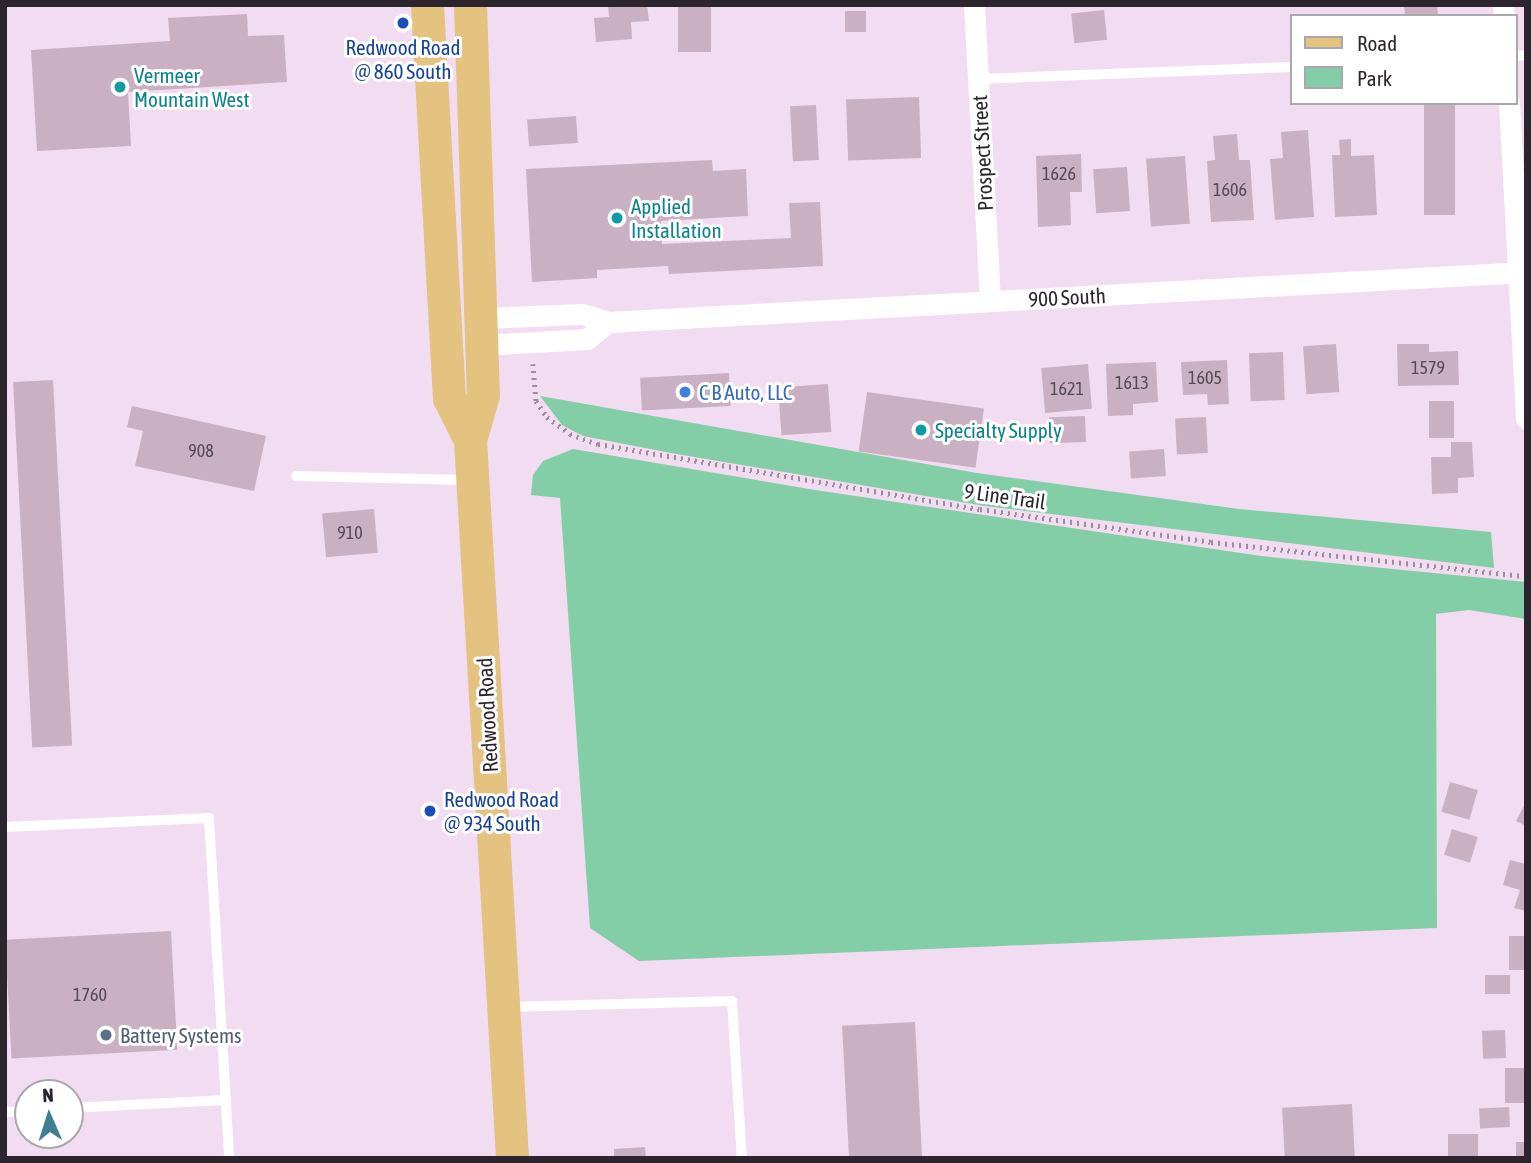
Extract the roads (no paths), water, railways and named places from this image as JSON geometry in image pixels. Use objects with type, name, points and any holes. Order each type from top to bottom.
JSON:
[{"type":"main road","name":"Redwood Road","points":[[427,5],[449,398],[470,440]]},
{"type":"main road","name":"Redwood Road","points":[[470,5],[483,395],[470,440],[512,1158]]},
{"type":"street","name":"Prospect Street","points":[[974,5],[990,301]]},
{"type":"street","points":[[1509,105],[1522,272],[1526,419]]},
{"type":"street","name":"900 South","points":[[482,332],[587,338],[608,322],[1522,272]]},
{"type":"lane","points":[[978,79],[1290,67]]},
{"type":"lane","points":[[296,476],[473,480]]},
{"type":"lane","points":[[5,827],[209,818],[229,1158]]},
{"type":"lane","points":[[503,1007],[732,1001],[742,1158]]},
{"type":"lane","points":[[84,1107],[226,1100]]},
{"type":"place","name":"Redwood Road @ 860 South","points":[[403,23]]},
{"type":"place","name":"Vermeer Mountain West","points":[[120,87]]},
{"type":"place","name":"Applied Installation","points":[[617,218]]},
{"type":"place","name":"C B Auto, LLC","points":[[685,392]]},
{"type":"place","name":"Specialty Supply","points":[[921,430]]},
{"type":"place","name":"Redwood Road @ 934 South","points":[[430,811]]},
{"type":"place","name":"Battery Systems","points":[[106,1035]]}]
